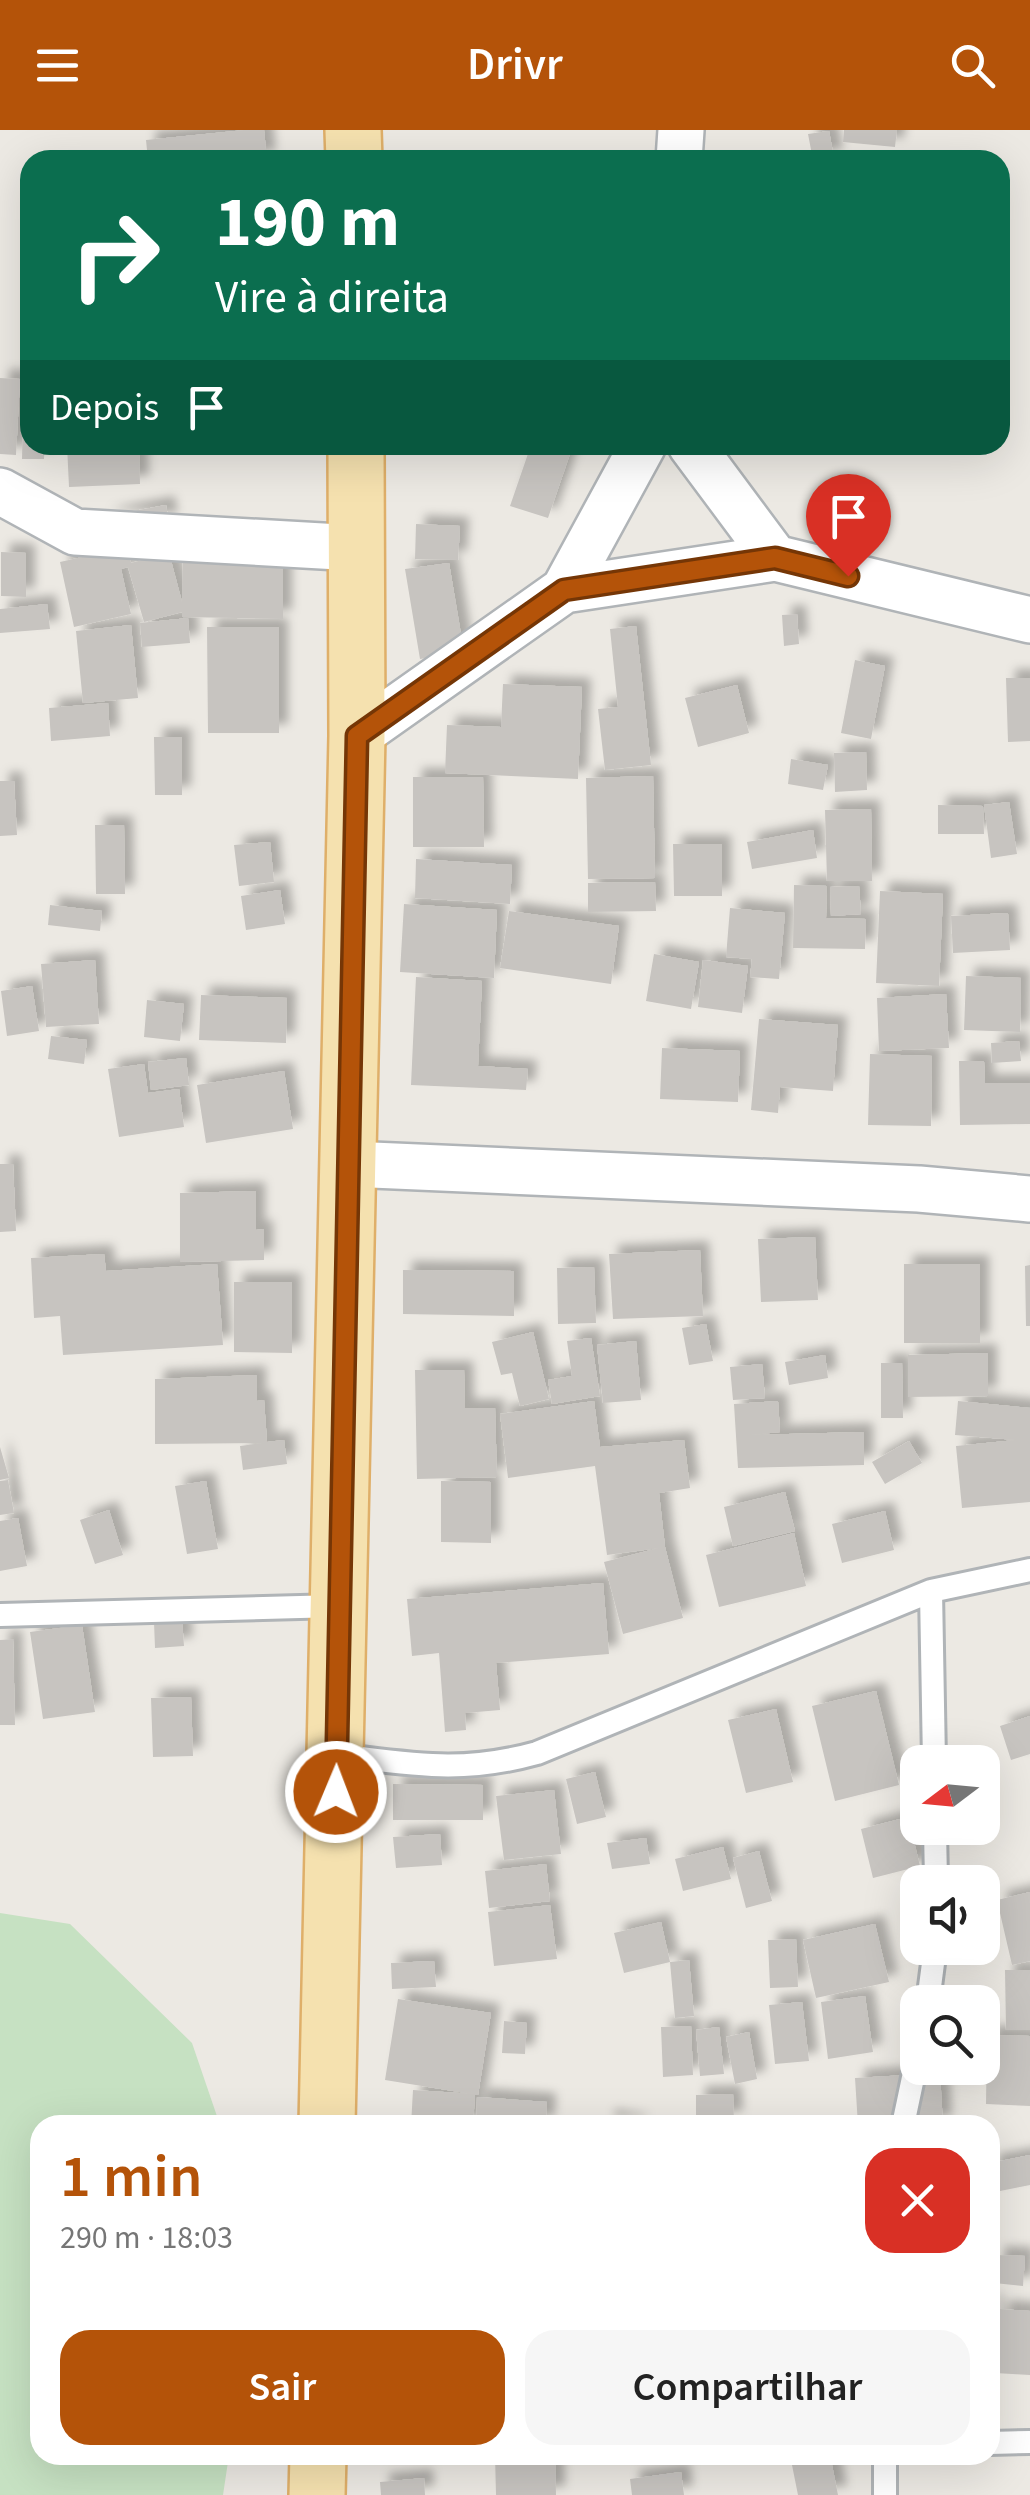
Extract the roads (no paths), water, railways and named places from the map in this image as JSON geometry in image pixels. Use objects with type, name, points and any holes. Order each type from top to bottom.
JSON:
[{"type":"main road","points":[[327,2115],[357,736],[356,455]]},
{"type":"main road","points":[[317,2495],[318,2465]]},
{"type":"street","points":[[357,736],[564,590],[638,455]]},
{"type":"street","points":[[698,455],[775,558]]},
{"type":"street","points":[[0,490],[76,532],[356,548]]},
{"type":"street","points":[[564,590],[775,558],[1030,620]]},
{"type":"street","points":[[349,1164],[920,1189],[1030,1199]]},
{"type":"lane","points":[[337,1755],[455,1768],[488,1767],[536,1753],[931,1591],[1030,1570]]},
{"type":"lane","points":[[931,1591],[934,1745]]},
{"type":"lane","points":[[0,1614],[337,1606]]},
{"type":"lane","points":[[905,2115],[911,2085]]},
{"type":"lane","points":[[1000,2443],[1030,2442]]},
{"type":"lane","points":[[884,2465],[886,2495]]}]
